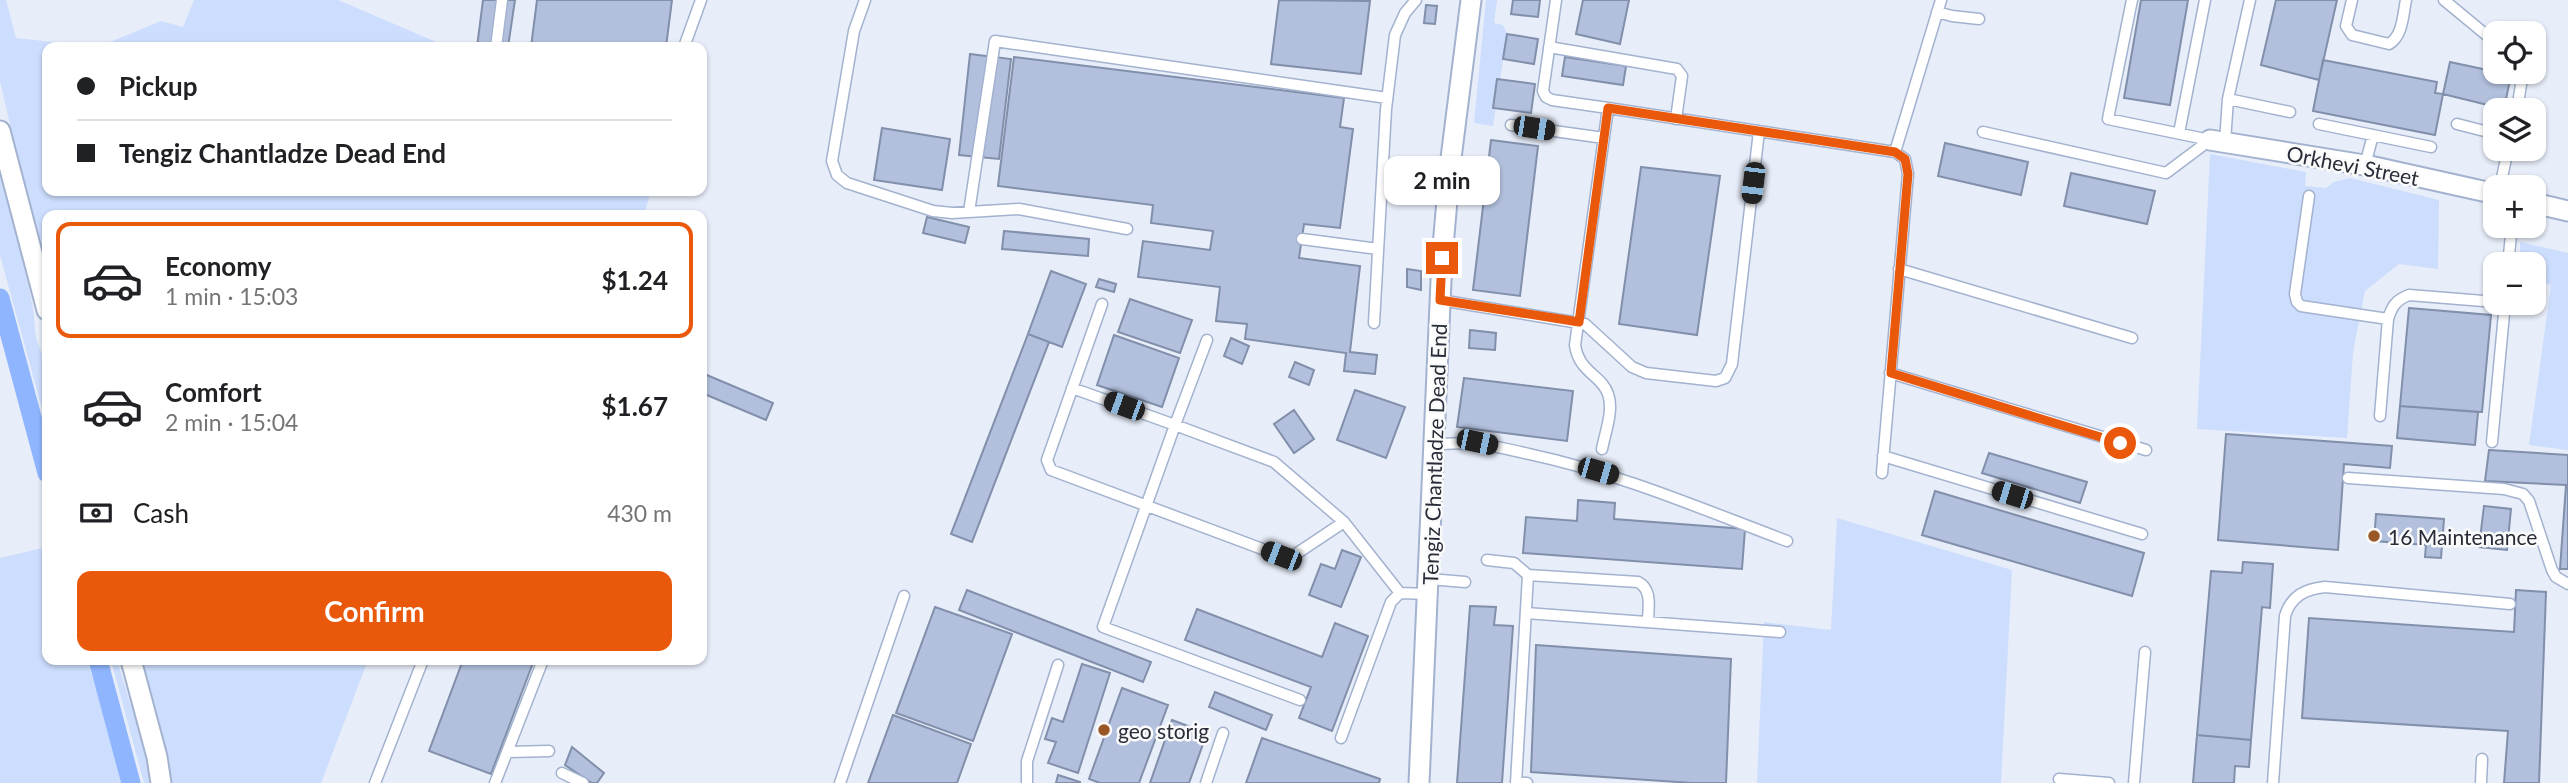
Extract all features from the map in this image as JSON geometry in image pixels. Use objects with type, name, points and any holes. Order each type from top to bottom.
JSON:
[{"type":"street","name":"Tengiz Chantladze Dead End","points":[[1419,783],[1440,300],[1450,166],[1470,0]]},
{"type":"street","points":[[0,131],[42,291]]},
{"type":"street","name":"Orkhevi Street","points":[[2217,141],[2365,165],[2483,191]]},
{"type":"street","points":[[2546,206],[2568,211]]},
{"type":"street","points":[[132,665],[157,757],[161,783]]},
{"type":"lane","points":[[497,42],[502,0]]},
{"type":"lane","points":[[686,42],[701,0]]},
{"type":"lane","points":[[864,0],[854,31],[832,161],[837,175],[847,183],[933,211],[952,213],[1019,209],[1127,229]]},
{"type":"lane","points":[[1374,323],[1387,98],[1395,35],[1405,13],[1416,0]]},
{"type":"lane","points":[[1556,0],[1543,91],[1546,97],[1895,152],[1905,159],[1908,174],[1882,473]]},
{"type":"lane","points":[[1895,152],[1941,0]]},
{"type":"lane","points":[[2132,0],[2108,119],[2217,141]]},
{"type":"lane","points":[[2179,133],[2205,0]]},
{"type":"lane","points":[[1983,132],[2166,173],[2217,141],[2250,0]]},
{"type":"lane","points":[[2352,0],[2346,26],[2352,35],[2389,44],[2395,40],[2401,27],[2406,0]]},
{"type":"lane","points":[[2444,0],[2483,32]]},
{"type":"lane","points":[[1937,12],[1979,19]]},
{"type":"lane","points":[[969,212],[995,41],[1387,98]]},
{"type":"lane","points":[[1549,47],[1676,69],[1682,76],[1676,119]]},
{"type":"lane","points":[[2228,99],[2290,112]]},
{"type":"lane","points":[[1602,449],[1610,403],[1608,391],[1581,365],[1576,356],[1575,345],[1608,108]]},
{"type":"lane","points":[[2319,124],[2431,147]]},
{"type":"lane","points":[[2457,124],[2483,131]]},
{"type":"lane","points":[[1511,125],[1604,138]]},
{"type":"lane","points":[[1440,300],[1579,322],[1590,328],[1632,367],[1646,373],[1716,381],[1726,378],[1732,364],[1759,131]]},
{"type":"lane","points":[[2365,165],[2373,135]]},
{"type":"lane","points":[[2309,196],[2295,294],[2297,303],[2301,306],[2388,319]]},
{"type":"lane","points":[[1302,239],[1378,250]]},
{"type":"lane","points":[[1899,269],[2132,338]]},
{"type":"lane","points":[[2380,416],[2388,319],[2391,308],[2399,299],[2409,295],[2483,301]]},
{"type":"lane","points":[[1102,304],[1047,460],[1051,470],[1281,556],[1293,556],[1344,522]]},
{"type":"lane","points":[[2492,442],[2504,315]]},
{"type":"lane","points":[[1207,340],[1103,627],[1300,700]]},
{"type":"lane","points":[[1891,373],[2146,450]]},
{"type":"lane","points":[[1072,388],[1274,461],[1344,522],[1400,593]]},
{"type":"lane","points":[[1434,445],[1458,441],[1477,442],[1560,460],[1616,476],[1787,541]]},
{"type":"lane","points":[[1884,456],[2142,534]]},
{"type":"lane","points":[[2348,478],[2504,489],[2523,494],[2529,501],[2552,570],[2556,577],[2568,584]]},
{"type":"lane","points":[[1487,560],[1514,563],[1528,575],[1638,582],[1645,586],[1648,593],[1647,622]]},
{"type":"lane","points":[[1527,783],[1516,783],[1528,575]]},
{"type":"lane","points":[[1340,738],[1391,602],[1400,593],[1465,582]]},
{"type":"lane","points":[[2273,783],[2285,616],[2288,606],[2298,594],[2325,587],[2510,604]]},
{"type":"lane","points":[[840,783],[904,596]]},
{"type":"lane","points":[[1526,613],[1780,632]]},
{"type":"lane","points":[[2134,783],[2145,652]]},
{"type":"lane","points":[[375,783],[421,665]]},
{"type":"lane","points":[[495,783],[541,665]]},
{"type":"lane","points":[[1027,783],[1027,761],[1058,665]]},
{"type":"lane","points":[[1206,783],[1223,733]]},
{"type":"lane","points":[[508,752],[549,751]]},
{"type":"lane","points":[[2481,783],[2482,759]]},
{"type":"lane","points":[[562,773],[583,783]]},
{"type":"lane","points":[[2059,779],[2109,783]]},
{"type":"shaded area","points":[[0,0],[6,0],[16,38],[52,42],[42,42],[42,196],[650,196],[645,210],[42,210],[42,262],[0,81]]},
{"type":"shaded area","points":[[194,0],[338,0],[436,42],[110,42],[161,21],[183,27]]},
{"type":"shaded area","points":[[1486,0],[1497,0],[1494,23],[1503,25],[1507,34],[1493,126],[1474,123]]},
{"type":"shaded area","points":[[2210,154],[2306,172],[2305,186],[2326,188],[2334,182],[2350,178],[2439,200],[2438,269],[2399,264],[2365,291],[2353,352],[2347,438],[2197,429]]},
{"type":"shaded area","points":[[0,157],[33,308],[36,338],[42,354],[42,409],[0,255]]},
{"type":"shaded area","points":[[2520,242],[2568,253],[2568,450],[2529,445],[2551,285],[2546,284],[2546,252],[2520,252]]},
{"type":"shaded area","points":[[1837,518],[2012,570],[2001,783],[1757,783],[1764,622],[1831,630]]},
{"type":"shaded area","points":[[42,548],[42,665],[89,665],[123,783],[0,783],[0,558]]},
{"type":"shaded area","points":[[112,665],[119,665],[130,703],[140,724],[151,783],[144,783]]},
{"type":"shaded area","points":[[139,665],[366,665],[321,783],[169,783]]},
{"type":"building","points":[[483,0],[515,0],[509,42],[478,42]]},
{"type":"building","points":[[537,0],[672,0],[667,42],[532,42]]},
{"type":"building","points":[[1279,0],[1370,1],[1361,74],[1271,64]]},
{"type":"building","points":[[1513,0],[1540,0],[1538,17],[1511,14]]},
{"type":"building","points":[[1583,0],[1629,0],[1620,44],[1576,34]]},
{"type":"building","points":[[2141,0],[2188,0],[2170,105],[2124,98]]},
{"type":"building","points":[[2276,0],[2337,0],[2319,80],[2261,65]]},
{"type":"building","points":[[1426,5],[1437,6],[1435,24],[1424,23]]},
{"type":"building","points":[[1507,34],[1538,39],[1534,64],[1503,59]]},
{"type":"building","points":[[970,54],[1011,59],[999,159],[959,155]]},
{"type":"building","points":[[1014,57],[1344,98],[1340,127],[1353,129],[1340,228],[1304,224],[1299,258],[1360,266],[1350,352],[1377,355],[1375,374],[1344,371],[1346,353],[1245,339],[1247,324],[1216,321],[1220,287],[1138,277],[1143,241],[1210,250],[1213,231],[1151,223],[1153,205],[998,186]]},
{"type":"building","points":[[1565,57],[1626,66],[1623,85],[1562,76]]},
{"type":"building","points":[[2323,60],[2437,82],[2435,93],[2443,94],[2435,135],[2313,111]]},
{"type":"building","points":[[2450,62],[2483,69],[2483,84],[2509,84],[2506,98],[2483,98],[2483,104],[2443,94]]},
{"type":"building","points":[[1497,79],[1535,84],[1531,113],[1493,108]]},
{"type":"building","points":[[882,128],[950,139],[942,190],[874,180]]},
{"type":"building","points":[[1491,140],[1538,146],[1520,296],[1473,290]]},
{"type":"building","points":[[1945,143],[2028,162],[2021,195],[1938,176]]},
{"type":"building","points":[[1641,167],[1720,176],[1697,335],[1619,324]]},
{"type":"building","points":[[2071,173],[2155,191],[2147,224],[2064,206]]},
{"type":"building","points":[[927,217],[969,227],[965,243],[923,233]]},
{"type":"building","points":[[1004,231],[1089,239],[1088,256],[1002,249]]},
{"type":"building","points":[[1407,269],[1421,271],[1421,290],[1407,287]]},
{"type":"building","points":[[1051,271],[1086,284],[1062,347],[1028,334]]},
{"type":"building","points":[[1099,279],[1116,284],[1114,292],[1096,287]]},
{"type":"building","points":[[1130,299],[1192,320],[1180,353],[1118,332]]},
{"type":"building","points":[[2409,308],[2491,315],[2482,412],[2400,406]]},
{"type":"building","points":[[1470,330],[1496,333],[1495,350],[1469,348]]},
{"type":"building","points":[[1028,334],[1049,342],[972,542],[951,534]]},
{"type":"building","points":[[1114,335],[1179,358],[1162,407],[1097,385]]},
{"type":"building","points":[[1231,338],[1249,346],[1242,364],[1224,356]]},
{"type":"building","points":[[1295,362],[1314,370],[1309,385],[1289,377]]},
{"type":"building","points":[[707,375],[773,403],[766,420],[707,395]]},
{"type":"building","points":[[1464,378],[1573,391],[1567,441],[1457,427]]},
{"type":"building","points":[[1355,390],[1405,407],[1386,458],[1337,440]]},
{"type":"building","points":[[2400,406],[2478,412],[2475,445],[2397,438]]},
{"type":"building","points":[[1294,410],[1314,439],[1294,453],[1274,424]]},
{"type":"building","points":[[2226,434],[2392,446],[2390,468],[2344,464],[2338,550],[2218,540]]},
{"type":"building","points":[[2489,450],[2568,455],[2568,569],[2560,569],[2566,485],[2485,481]]},
{"type":"building","points":[[1989,453],[2087,482],[2080,503],[1982,473]]},
{"type":"building","points":[[1935,491],[2144,553],[2132,596],[1922,535]]},
{"type":"building","points":[[1578,500],[1615,503],[1614,519],[1745,529],[1742,569],[1523,553],[1526,517],[1577,521]]},
{"type":"building","points":[[2484,506],[2511,509],[2507,550],[2479,547]]},
{"type":"building","points":[[2376,514],[2444,519],[2441,558],[2425,557],[2426,545],[2374,541]]},
{"type":"building","points":[[1342,550],[1361,557],[1341,607],[1309,595],[1321,564],[1335,569]]},
{"type":"building","points":[[2243,562],[2273,564],[2270,608],[2262,607],[2251,740],[2197,735],[2211,571],[2242,573]]},
{"type":"building","points":[[967,590],[1151,662],[1143,682],[959,610]]},
{"type":"building","points":[[2516,590],[2546,592],[2539,783],[2504,783],[2508,731],[2302,718],[2309,618],[2514,632]]},
{"type":"building","points":[[1470,606],[1496,607],[1494,625],[1513,626],[1502,783],[1457,783]]},
{"type":"building","points":[[935,607],[1012,634],[973,741],[896,713]]},
{"type":"building","points":[[1197,609],[1322,657],[1335,623],[1368,636],[1332,731],[1299,718],[1311,687],[1185,640]]},
{"type":"building","points":[[1536,645],[1731,659],[1726,783],[1531,772]]},
{"type":"building","points":[[1082,664],[1110,673],[1078,773],[1048,763],[1056,742],[1045,739],[1052,718],[1063,722]]},
{"type":"building","points":[[461,665],[532,665],[491,774],[429,751]]},
{"type":"building","points":[[1122,688],[1168,705],[1139,783],[1100,783],[1089,779]]},
{"type":"building","points":[[1215,692],[1272,715],[1266,730],[1209,707]]},
{"type":"building","points":[[893,715],[971,744],[957,783],[868,783]]},
{"type":"building","points":[[1172,720],[1207,733],[1189,783],[1150,783]]},
{"type":"building","points":[[2197,735],[2251,740],[2249,767],[2235,766],[2234,783],[2193,783]]},
{"type":"building","points":[[1262,738],[1380,779],[1379,783],[1246,783]]},
{"type":"building","points":[[572,747],[604,773],[597,783],[592,783],[565,765]]},
{"type":"building","points":[[1058,775],[1080,782],[1080,783],[1056,783]]},
{"type":"waterway","points":[[0,298],[42,454]]},
{"type":"waterway","points":[[99,665],[131,783]]},
{"type":"place","name":"16 Maintenance","points":[[2374,536]]},
{"type":"place","name":"geo storig","points":[[1104,730]]},
{"type":"route","points":[[1442,258],[1440,300],[1579,322],[1608,108],[1895,152],[1905,159],[1908,174],[1891,373],[2120,443]]}]
